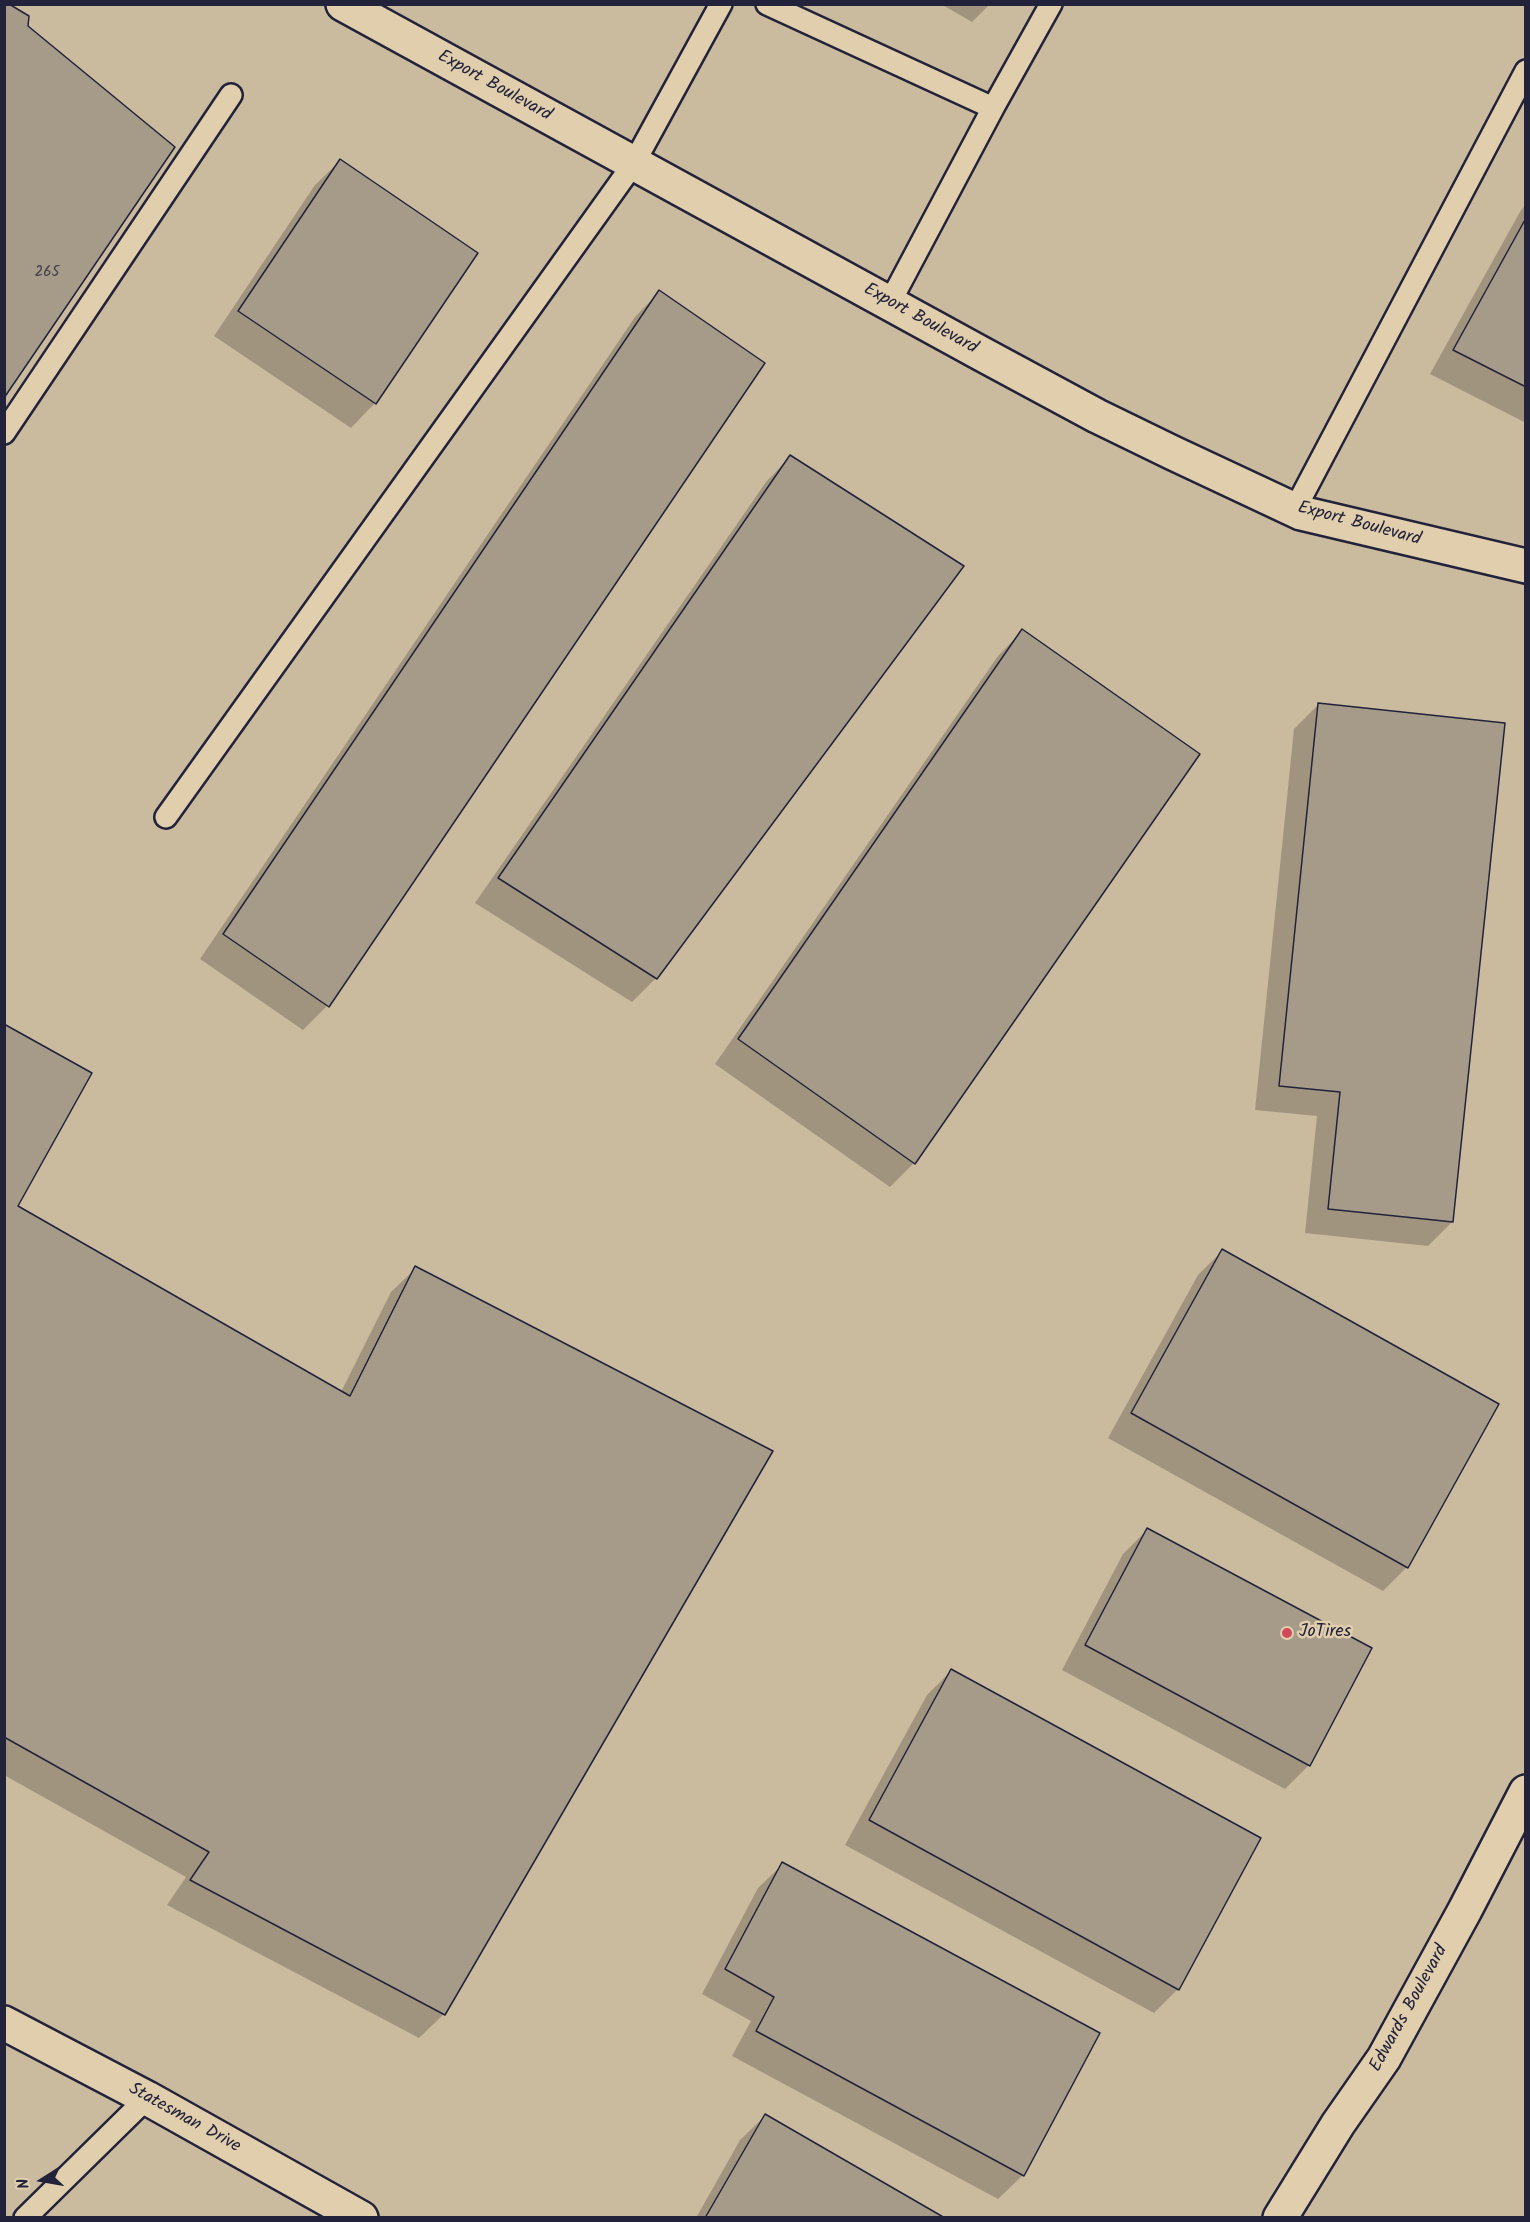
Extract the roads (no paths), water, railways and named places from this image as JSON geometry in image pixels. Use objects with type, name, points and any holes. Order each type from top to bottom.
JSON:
[{"type":"street","name":"Export Boulevard","points":[[343,4],[889,304],[1130,432],[1301,513],[1526,566]]},
{"type":"street","name":"Edwards Boulevard","points":[[1280,2217],[1338,2124],[1384,2058],[1465,1911],[1526,1792]]},
{"type":"street","name":"Statesman Drive","points":[[4,2023],[147,2098],[352,2215]]},
{"type":"lane","points":[[166,817],[634,163],[722,4]]},
{"type":"lane","points":[[767,4],[993,108]]},
{"type":"lane","points":[[889,304],[1051,4]]},
{"type":"lane","points":[[1295,509],[1523,81]]},
{"type":"lane","points":[[4,433],[231,95]]},
{"type":"lane","points":[[25,2217],[147,2098]]},
{"type":"place","name":"JoTires","points":[[1287,1633]]}]
